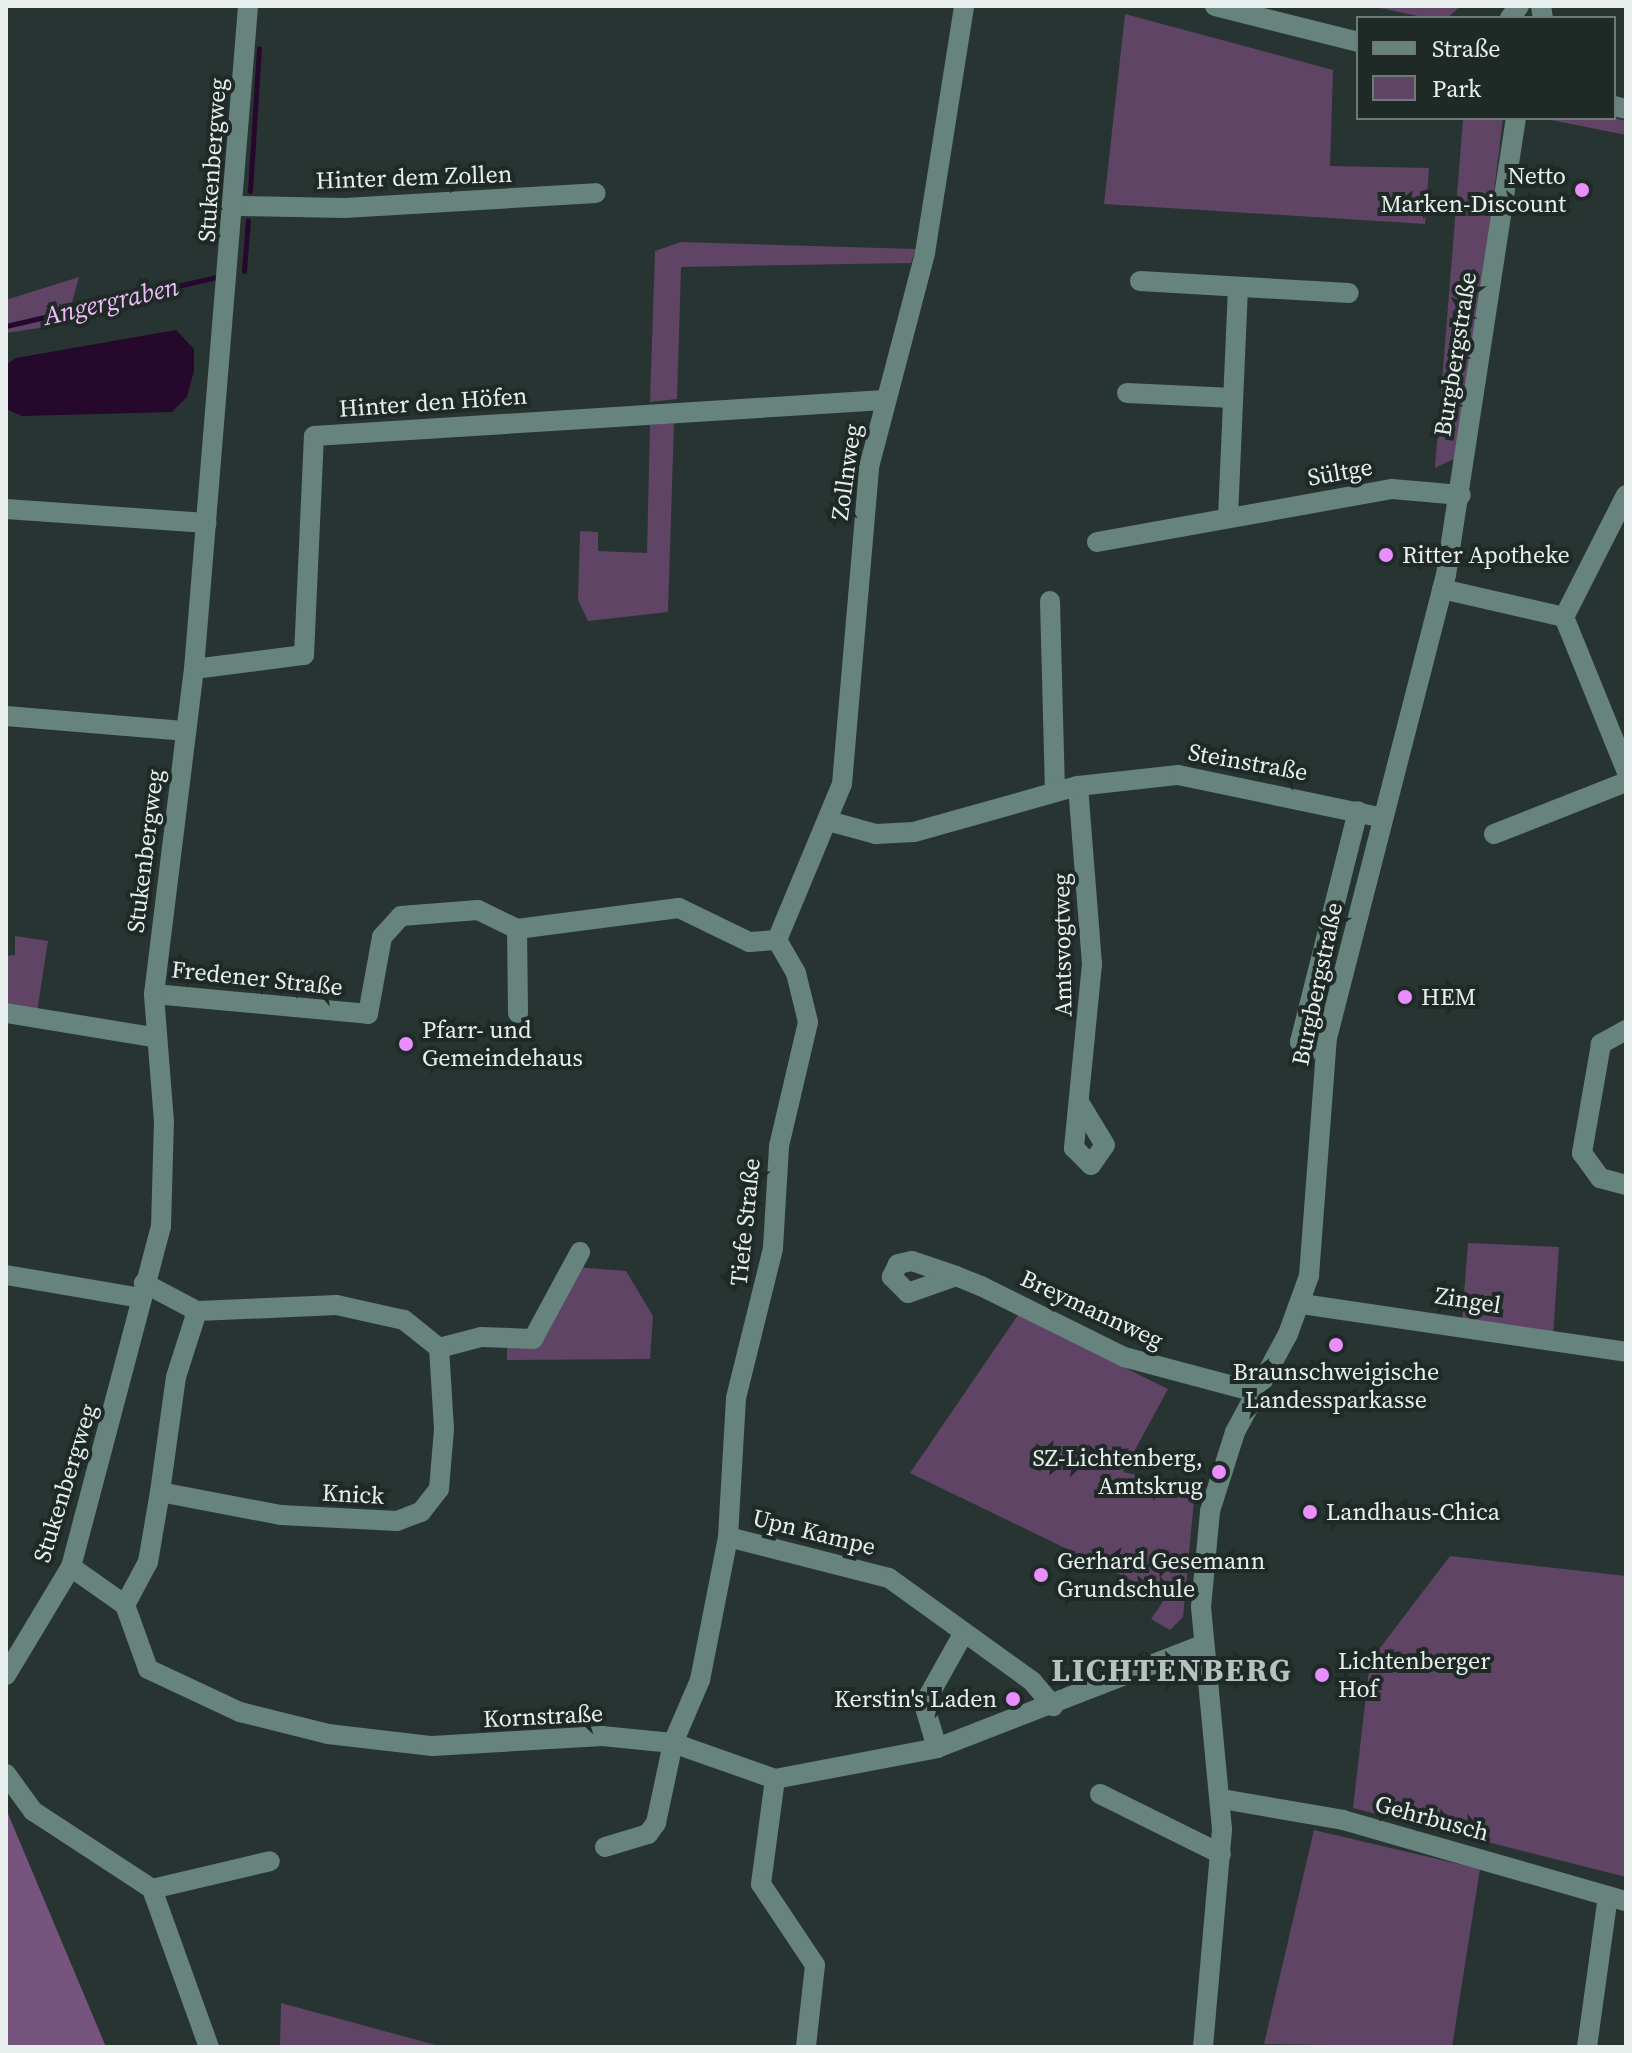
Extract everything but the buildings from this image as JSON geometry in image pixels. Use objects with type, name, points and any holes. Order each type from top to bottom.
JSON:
[{"type":"street","name":"Stukenbergweg","points":[[6,1675],[71,1567],[161,1227],[165,1169],[153,1037],[154,994],[194,669],[235,206],[248,6]]},
{"type":"street","name":"Zollnweg","points":[[767,942],[832,822],[842,784],[866,488],[884,400],[925,253],[964,6]]},
{"type":"street","points":[[1215,6],[1356,41]]},
{"type":"street","points":[[1499,120],[1512,147]]},
{"type":"street","name":"Burgbergstraße","points":[[1203,2047],[1221,1854],[1222,1799],[1203,1645],[1202,1579],[1215,1486],[1256,1392],[1302,1304],[1315,1242],[1325,1052],[1442,589],[1461,495],[1516,120]]},
{"type":"street","name":"Hinter dem Zollen","points":[[235,206],[345,208],[596,193]]},
{"type":"street","points":[[1140,281],[1349,293]]},
{"type":"street","points":[[1228,517],[1238,287]]},
{"type":"street","points":[[1127,393],[1233,398]]},
{"type":"street","name":"Hinter den Höfen","points":[[194,669],[304,655],[314,436],[884,400]]},
{"type":"street","name":"Sültge","points":[[1097,542],[1392,489],[1461,495]]},
{"type":"street","points":[[1626,495],[1564,617],[1626,770]]},
{"type":"street","points":[[6,509],[207,523]]},
{"type":"street","points":[[1442,589],[1564,617]]},
{"type":"street","points":[[1050,601],[1055,792]]},
{"type":"street","points":[[6,716],[186,731]]},
{"type":"street","name":"Steinstraße","points":[[832,822],[876,834],[914,832],[1078,786],[1178,775],[1383,818]]},
{"type":"street","points":[[1494,834],[1626,782]]},
{"type":"street","name":"Amtsvogtweg","points":[[1078,786],[1092,964],[1080,1104]]},
{"type":"street","points":[[1325,1052],[1300,1042],[1358,811]]},
{"type":"street","points":[[518,1013],[517,929],[679,908],[767,942]]},
{"type":"street","name":"Fredener Straße","points":[[154,994],[368,1014],[382,937],[401,916],[478,910],[517,929]]},
{"type":"street","name":"Tiefe Straße","points":[[605,1847],[653,1829],[673,1743],[700,1680],[728,1537],[736,1398],[773,1248],[779,1146],[808,1022],[796,973],[767,942]]},
{"type":"street","points":[[6,1013],[153,1037]]},
{"type":"street","points":[[1626,1030],[1601,1044],[1582,1153],[1600,1178],[1626,1185]]},
{"type":"street","points":[[6,1275],[142,1291],[197,1311],[368,1309],[404,1320],[439,1348],[481,1337],[533,1339],[580,1252]]},
{"type":"street","name":"Breymannweg","points":[[956,1276],[1124,1357],[1256,1392]]},
{"type":"street","name":"Zingel","points":[[1302,1304],[1626,1352]]},
{"type":"street","points":[[71,1567],[125,1605],[148,1562],[176,1377],[197,1311]]},
{"type":"street","name":"Knick","points":[[160,1492],[366,1523],[421,1512],[439,1489],[446,1369],[439,1348]]},
{"type":"street","name":"Upn Kampe","points":[[728,1537],[889,1578],[962,1636],[1032,1681],[1053,1706]]},
{"type":"street","name":"Kornstraße","points":[[125,1605],[148,1669],[240,1712],[328,1734],[432,1746],[602,1736],[673,1743],[775,1779]]},
{"type":"street","points":[[937,1748],[924,1704],[962,1636]]},
{"type":"street","points":[[806,2047],[815,1965],[761,1884],[775,1779],[937,1748],[1053,1706],[1203,1645]]},
{"type":"street","points":[[6,1774],[33,1811],[152,1889],[166,1913],[209,2047]]},
{"type":"street","points":[[1100,1794],[1221,1854]]},
{"type":"street","name":"Gehrbusch","points":[[1222,1799],[1343,1820],[1617,1898]]},
{"type":"street","points":[[152,1889],[270,1861]]},
{"type":"street","points":[[1587,2047],[1617,1898]]},
{"type":"green space","points":[[1371,6],[1461,6],[1449,16],[1418,16]]},
{"type":"green space","points":[[1125,14],[1333,70],[1330,166],[1429,168],[1425,224],[1104,204]]},
{"type":"green space","points":[[1616,118],[1626,121],[1626,135],[1551,120]]},
{"type":"green space","points":[[1463,120],[1503,120],[1462,455],[1435,468]]},
{"type":"green space","points":[[681,242],[916,249],[911,263],[681,267],[677,399],[650,402],[655,251]]},
{"type":"green space","points":[[79,277],[66,324],[6,333],[6,300]]},
{"type":"green space","points":[[674,423],[668,612],[588,621],[578,600],[580,531],[598,532],[598,551],[647,553],[650,425]]},
{"type":"green space","points":[[15,936],[48,941],[37,1012],[6,1007],[6,956],[15,955]]},
{"type":"green space","points":[[1468,1243],[1559,1247],[1553,1337],[1462,1321]]},
{"type":"green space","points":[[576,1267],[626,1271],[653,1316],[650,1359],[507,1360],[507,1347],[528,1346]]},
{"type":"green space","points":[[1018,1315],[1168,1389],[1123,1472],[1195,1489],[1183,1617],[1170,1630],[1151,1619],[1166,1597],[910,1473]]},
{"type":"green space","points":[[1450,1556],[1626,1576],[1626,1877],[1353,1808],[1370,1661]]},
{"type":"green space","points":[[1314,1830],[1480,1869],[1452,2047],[1264,2044]]},
{"type":"green space","points":[[281,2003],[443,2047],[280,2047]]},
{"type":"shaded area","points":[[176,330],[194,349],[194,371],[187,397],[172,412],[22,416],[6,409],[6,365],[16,358]]},
{"type":"shaded area","points":[[6,1809],[106,2047],[6,2047]]},
{"type":"waterway","name":"Angergraben","points":[[250,191],[259,48]]},
{"type":"waterway","name":"Angergraben","points":[[244,271],[248,220]]},
{"type":"waterway","name":"Angergraben","points":[[6,326],[216,277]]},
{"type":"place","name":"Netto Marken-Discount","points":[[1582,190]]},
{"type":"place","name":"Ritter Apotheke","points":[[1386,555]]},
{"type":"place","name":"HEM","points":[[1405,997]]},
{"type":"place","name":"Pfarr- und Gemeindehaus","points":[[406,1044]]},
{"type":"place","name":"Braunschweigische Landessparkasse","points":[[1336,1345]]},
{"type":"place","name":"SZ-Lichtenberg, Amtskrug","points":[[1219,1472]]},
{"type":"place","name":"Landhaus-Chica","points":[[1310,1512]]},
{"type":"place","name":"Gerhard Gesemann Grundschule","points":[[1041,1575]]},
{"type":"place","name":"Lichtenberger Hof","points":[[1322,1675]]},
{"type":"place","name":"Kerstin's Laden","points":[[1013,1699]]},
{"type":"district","name":"LICHTENBERG","points":[[1172,1670]]}]
